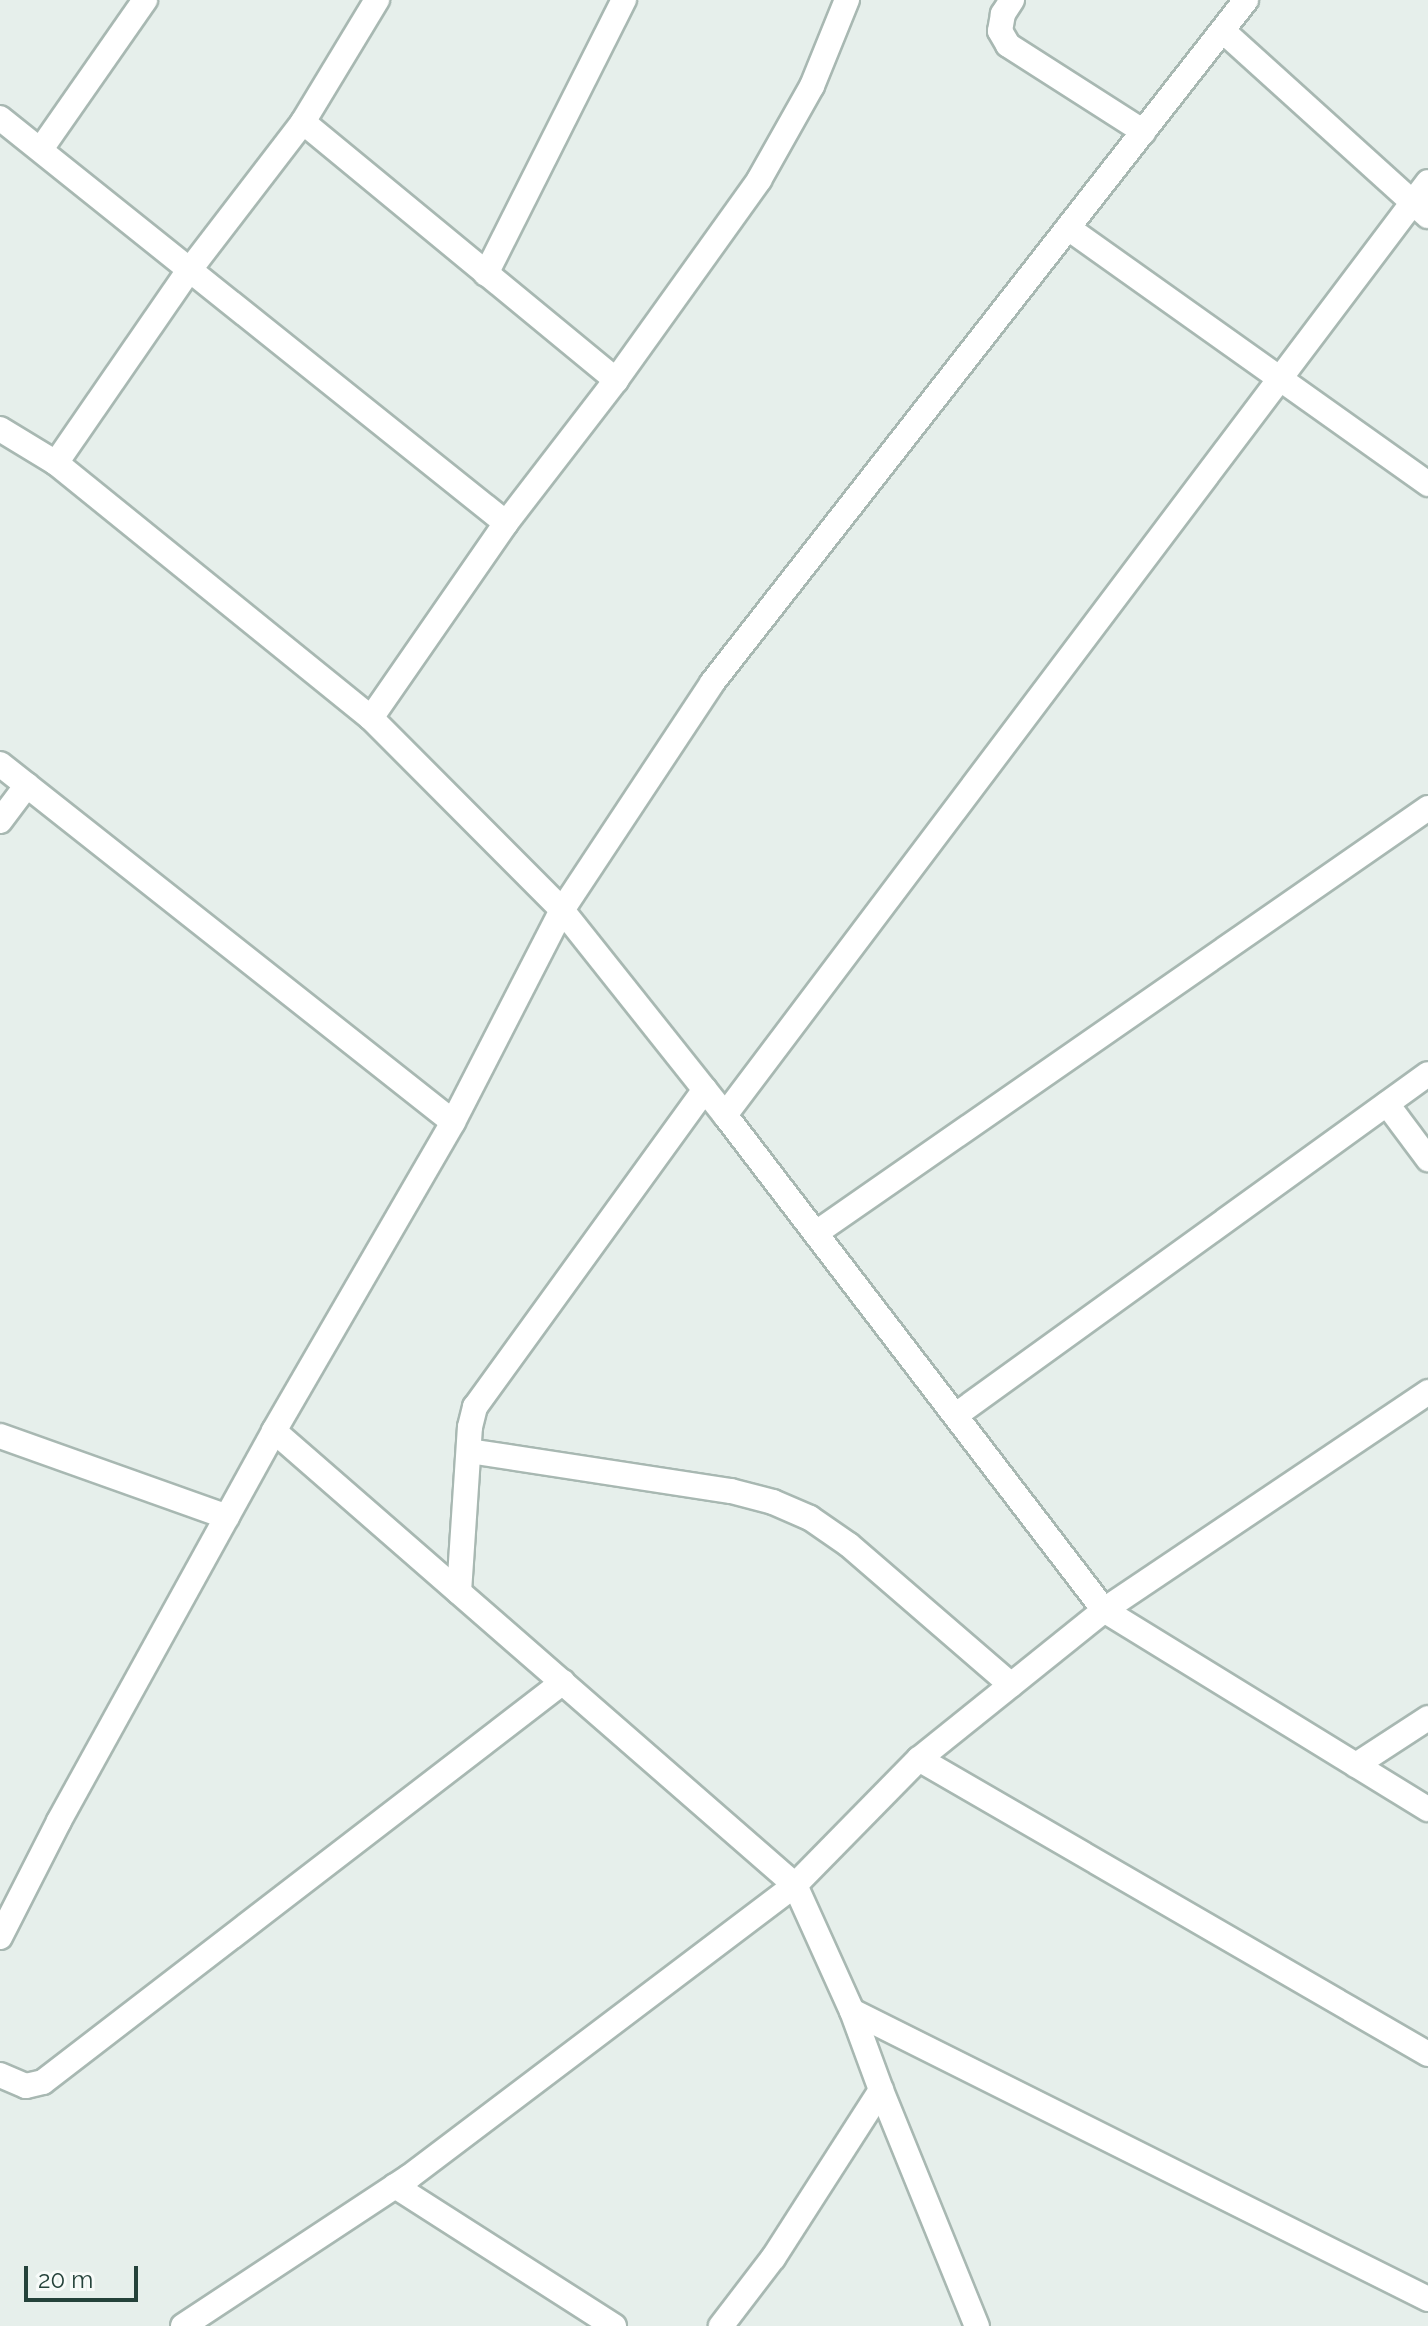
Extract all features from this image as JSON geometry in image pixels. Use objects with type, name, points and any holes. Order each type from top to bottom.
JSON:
[{"type":"street","points":[[41,149],[145,0]]},
{"type":"street","points":[[56,463],[188,272],[303,122],[377,0]]},
{"type":"street","points":[[486,274],[624,0]]},
{"type":"street","points":[[371,718],[506,523],[616,380],[759,180],[812,86],[847,0]]},
{"type":"street","points":[[1012,0],[1003,14],[1000,31],[1008,45],[1144,132]]},
{"type":"street","points":[[0,1937],[59,1821],[274,1431],[453,1122],[562,910],[712,683],[1246,0]]},
{"type":"street","points":[[1223,31],[1419,210]]},
{"type":"street","points":[[0,118],[188,272],[506,523]]},
{"type":"street","points":[[303,122],[616,380]]},
{"type":"street","points":[[725,1115],[1279,378],[1419,210],[1428,182]]},
{"type":"street","points":[[1068,228],[1428,484]]},
{"type":"street","points":[[0,429],[56,463],[371,718],[562,910],[705,1089],[1104,1610],[1428,1809]]},
{"type":"street","points":[[0,764],[453,1122]]},
{"type":"street","points":[[0,821],[27,785]]},
{"type":"street","points":[[816,1233],[1428,808]]},
{"type":"street","points":[[956,1415],[1428,1074]]},
{"type":"street","points":[[459,1592],[475,1407],[485,1389],[705,1089]]},
{"type":"street","points":[[1387,1104],[1428,1159]]},
{"type":"street","points":[[183,2326],[395,2186],[795,1885],[919,1759],[1104,1610],[1428,1392]]},
{"type":"street","points":[[274,1431],[795,1885],[852,2011],[977,2326]]},
{"type":"street","points":[[0,1436],[227,1517]]},
{"type":"street","points":[[469,1451],[731,1491],[773,1502],[810,1518],[849,1545],[1011,1685]]},
{"type":"street","points":[[0,2075],[26,2086],[43,2082],[563,1682]]},
{"type":"street","points":[[1356,1765],[1428,1718]]},
{"type":"street","points":[[919,1759],[1428,2054]]},
{"type":"street","points":[[852,2011],[1428,2299]]},
{"type":"street","points":[[721,2326],[773,2258],[881,2090]]},
{"type":"street","points":[[395,2186],[614,2326]]}]
